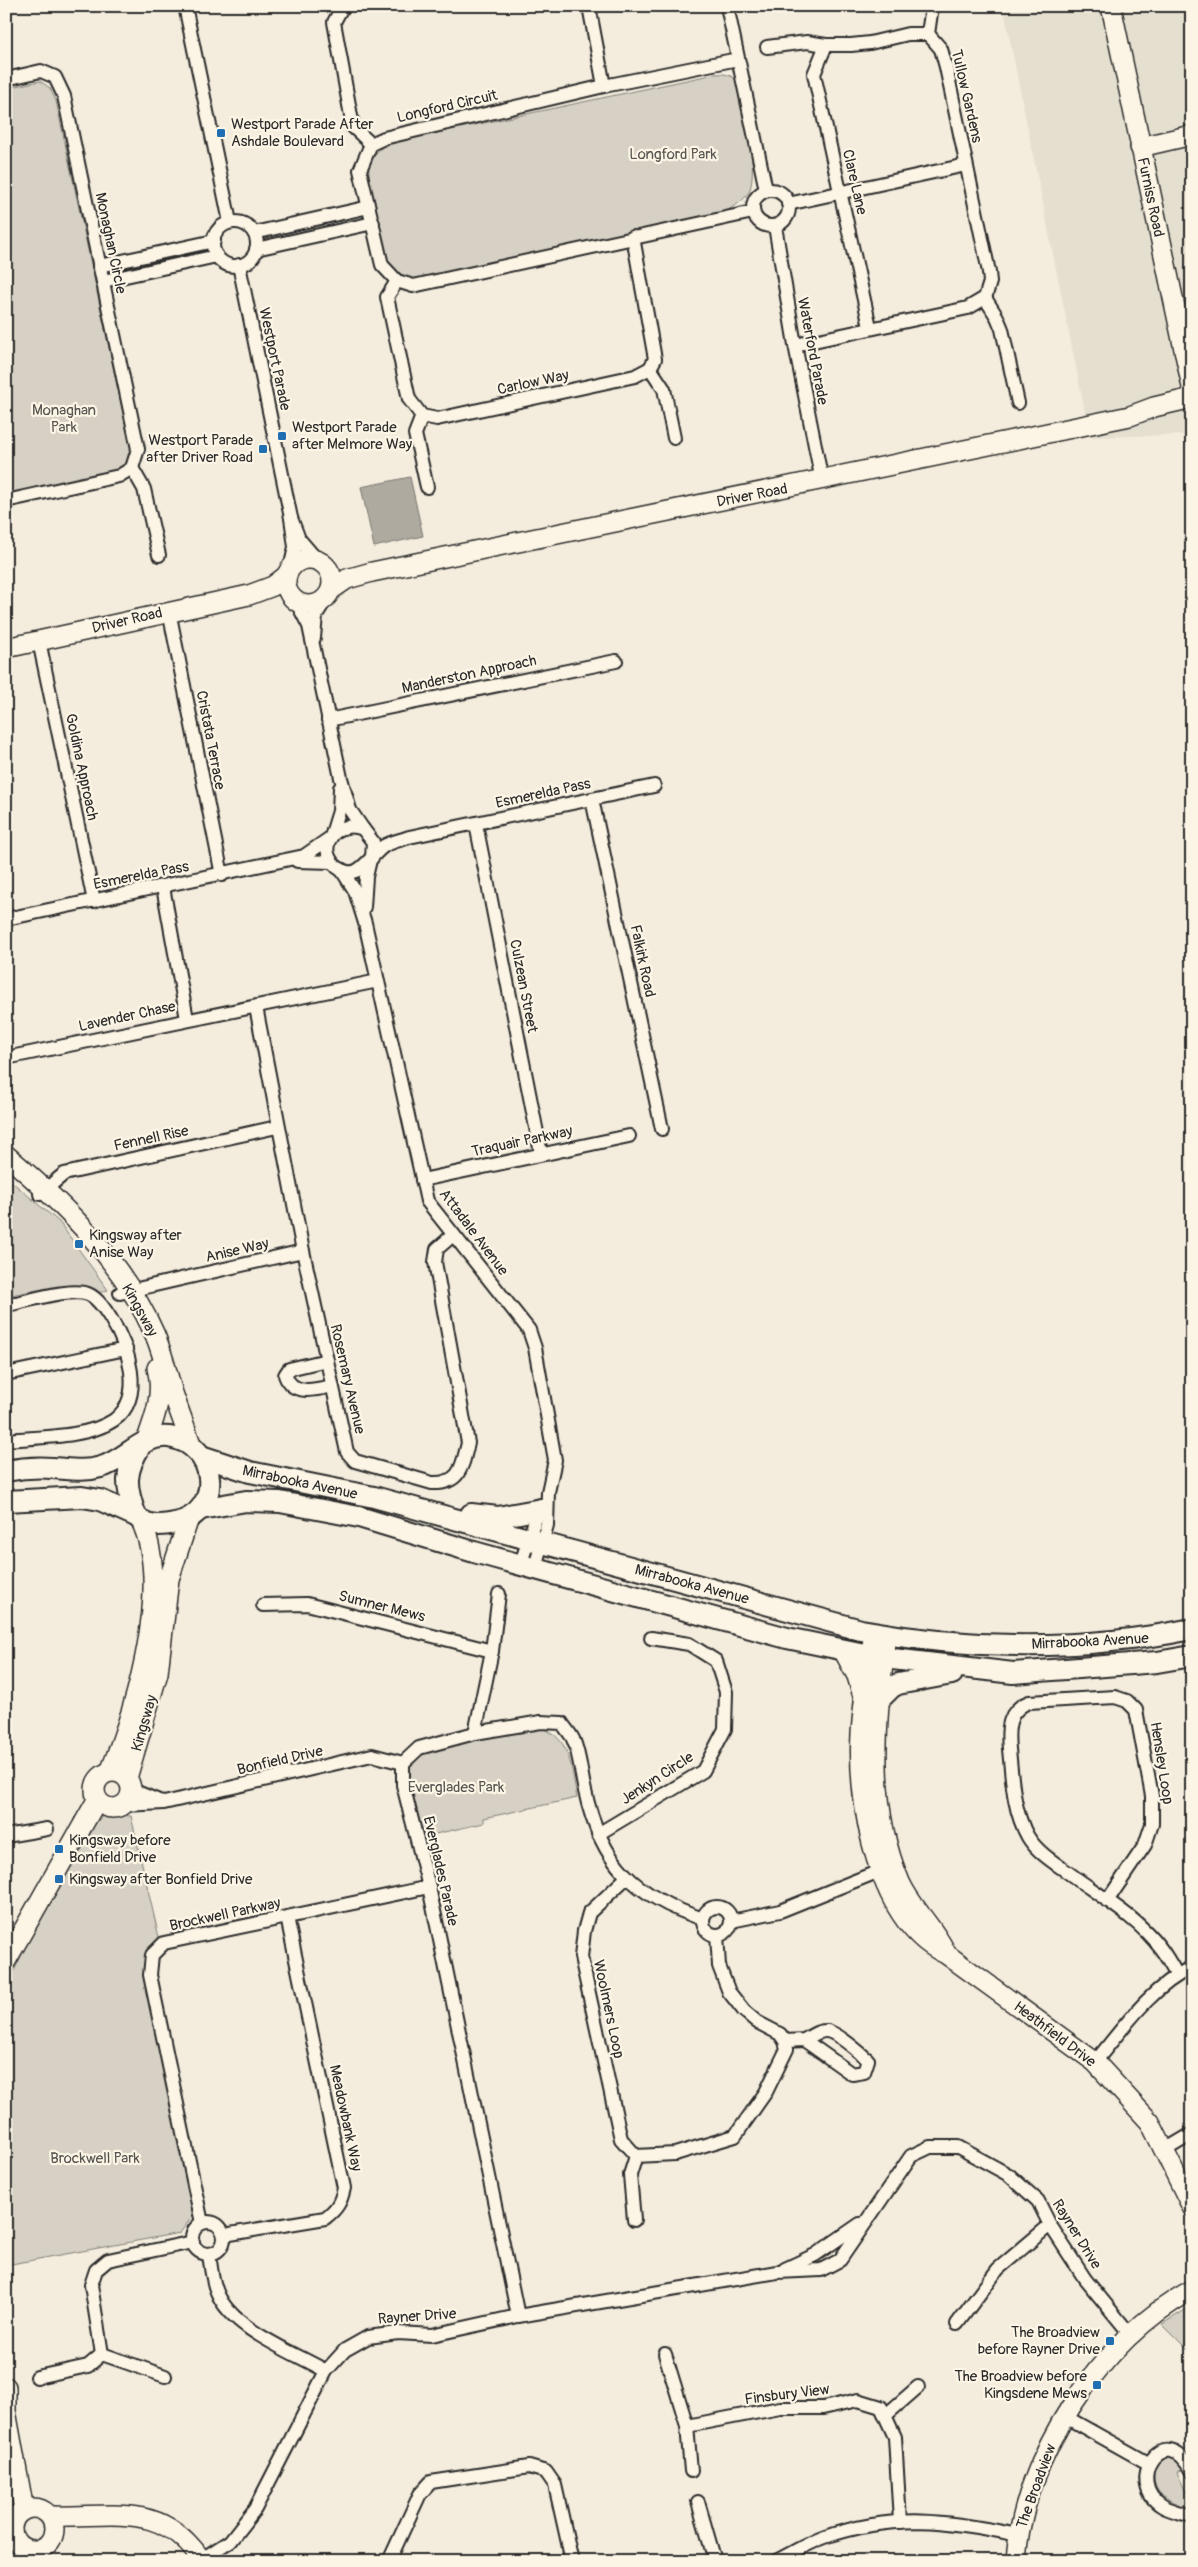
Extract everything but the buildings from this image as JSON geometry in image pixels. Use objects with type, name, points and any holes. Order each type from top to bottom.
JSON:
[{"type":"main road","points":[[6,1471],[52,1468],[82,1470],[100,1468],[110,1464],[143,1443],[169,1437],[197,1451],[208,1468],[210,1482],[207,1496],[194,1515],[159,1527],[100,1500],[82,1497],[6,1501]]},
{"type":"main road","points":[[138,1517],[130,1497],[127,1481],[131,1462],[143,1443]]},
{"type":"main road","name":"Mirrabooka Avenue","points":[[197,1451],[250,1472],[374,1497],[880,1634],[933,1641],[1035,1645],[1144,1639],[1192,1629]]},
{"type":"main road","name":"Mirrabooka Avenue","points":[[194,1515],[246,1501],[280,1502],[359,1518],[787,1638],[877,1657],[1012,1673],[1157,1662],[1192,1656]]},
{"type":"main road","points":[[421,1510],[498,1517],[536,1510]]},
{"type":"main road","points":[[871,1702],[898,1684],[981,1670]]},
{"type":"street","points":[[185,6],[230,222]]},
{"type":"street","points":[[346,6],[340,9],[334,22],[353,127],[371,144],[360,170],[382,265],[397,281],[413,286],[753,212]]},
{"type":"street","points":[[589,6],[604,86]]},
{"type":"street","points":[[727,6],[766,190]]},
{"type":"street","points":[[767,47],[807,42],[826,45],[870,43],[908,34],[928,34],[932,6]]},
{"type":"street","name":"Furniss Road","points":[[1111,6],[1192,388]]},
{"type":"street","name":"Tullow Gardens","points":[[928,34],[941,49],[989,272],[990,282],[985,298]]},
{"type":"street","name":"Clare Lane","points":[[826,45],[814,74],[870,327]]},
{"type":"street","name":"Longford Circuit","points":[[371,144],[384,138],[604,86],[738,59]]},
{"type":"street","name":"Monaghan Circle","points":[[6,79],[41,71],[55,78],[64,96],[138,449],[132,468]]},
{"type":"street","points":[[1140,148],[1192,135]]},
{"type":"street","points":[[788,204],[966,165]]},
{"type":"street","points":[[766,190],[779,192],[788,204],[787,216],[784,221],[775,226],[762,224],[753,212],[755,199],[766,190]]},
{"type":"street","points":[[254,233],[369,207]]},
{"type":"street","points":[[230,222],[245,224],[254,233],[256,249],[248,261],[239,265],[224,262],[217,256],[214,240],[221,228],[230,222]]},
{"type":"street","points":[[256,249],[373,223]]},
{"type":"street","name":"Waterford Parade","points":[[775,226],[794,345],[822,481]]},
{"type":"street","points":[[633,237],[655,359],[650,368],[664,388],[674,438]]},
{"type":"street","points":[[99,266],[214,240]]},
{"type":"street","points":[[102,281],[217,256]]},
{"type":"street","name":"Westport Parade","points":[[239,265],[291,518],[294,548],[288,572]]},
{"type":"street","points":[[397,281],[387,297],[409,399],[422,416],[415,434],[427,487]]},
{"type":"street","points":[[794,345],[870,327],[968,308],[985,298],[998,317],[1002,329],[1018,403]]},
{"type":"street","name":"Carlow Way","points":[[422,416],[438,418],[635,376],[650,368]]},
{"type":"street","name":"Driver Road","points":[[328,594],[347,578],[372,572],[822,481],[1130,416],[1154,407],[1192,398]]},
{"type":"street","name":"Driver Road","points":[[1130,416],[1157,418],[1192,411]]},
{"type":"street","points":[[6,501],[119,476],[132,468],[144,489],[159,556]]},
{"type":"street","name":"Westport Parade","points":[[291,518],[299,539],[320,562]]},
{"type":"street","points":[[312,650],[316,615],[328,594],[332,577],[320,562],[302,560],[288,572],[287,591],[296,602],[309,626],[312,650],[350,810],[373,842],[371,859],[360,869],[347,871],[336,865],[328,850],[339,812],[341,778]]},
{"type":"street","name":"Driver Road","points":[[320,562],[344,572],[372,572]]},
{"type":"street","name":"Driver Road","points":[[6,648],[249,595],[273,586],[288,572]]},
{"type":"street","points":[[296,602],[312,606],[328,594]]},
{"type":"street","name":"Driver Road","points":[[249,595],[278,596],[296,602]]},
{"type":"street","name":"Cristata Terrace","points":[[169,611],[222,875]]},
{"type":"street","name":"Goldina Approach","points":[[39,641],[94,901]]},
{"type":"street","name":"Manderston Approach","points":[[328,720],[616,661]]},
{"type":"street","name":"Esmerelda Pass","points":[[371,859],[384,846],[409,837],[654,786]]},
{"type":"street","name":"Falkirk Road","points":[[592,800],[662,1129]]},
{"type":"street","name":"Culzean Street","points":[[476,824],[541,1153]]},
{"type":"street","points":[[330,838],[342,827],[349,825],[364,829]]},
{"type":"street","name":"Esmerelda Pass","points":[[364,829],[381,836],[409,837]]},
{"type":"street","name":"Esmerelda Pass","points":[[6,919],[222,875],[304,856],[330,838]]},
{"type":"street","name":"Attadale Avenue","points":[[365,923],[363,901],[371,859]]},
{"type":"street","name":"Esmerelda Pass","points":[[282,861],[336,865]]},
{"type":"street","name":"Attadale Avenue","points":[[336,865],[355,891],[365,923],[427,1201],[529,1330],[535,1348],[554,1454],[554,1470],[548,1492],[547,1525],[535,1542]]},
{"type":"street","points":[[163,887],[187,1019]]},
{"type":"street","name":"Lavender Chase","points":[[6,1058],[187,1019],[256,1007],[378,981]]},
{"type":"street","name":"Rosemary Avenue","points":[[256,1007],[302,1251],[347,1452],[355,1461],[432,1483],[445,1484],[453,1479],[462,1468],[468,1435],[435,1262],[437,1250],[453,1235]]},
{"type":"street","name":"Fennell Rise","points":[[41,1192],[64,1174],[278,1127]]},
{"type":"street","name":"Traquair Parkway","points":[[422,1180],[541,1153],[629,1136]]},
{"type":"street","name":"Kingsway","points":[[6,1155],[41,1192],[125,1292],[154,1334],[168,1369],[173,1393],[197,1451]]},
{"type":"street","name":"Kingsway","points":[[6,1165],[41,1192]]},
{"type":"street","name":"Anise Way","points":[[125,1292],[302,1251]]},
{"type":"street","points":[[6,1306],[75,1292],[90,1295],[103,1307],[122,1338],[131,1378],[129,1400],[122,1413],[101,1427],[66,1434],[6,1440]]},
{"type":"street","name":"Kingsway","points":[[125,1292],[159,1375],[160,1387],[157,1413],[143,1443]]},
{"type":"street","points":[[6,1374],[126,1349]]},
{"type":"street","points":[[326,1360],[289,1369],[285,1375],[287,1382],[296,1389],[310,1391],[332,1386]]},
{"type":"street","name":"Attadale Avenue","points":[[528,1565],[535,1542],[536,1510],[548,1492]]},
{"type":"street","name":"Kingsway","points":[[6,1961],[71,1845],[105,1814],[116,1792],[158,1673],[169,1579],[194,1515]]},
{"type":"street","name":"Kingsway","points":[[116,1792],[121,1745],[143,1668],[151,1609],[152,1558],[148,1534],[138,1517]]},
{"type":"street","points":[[475,1733],[492,1651],[499,1594]]},
{"type":"street","name":"Sumner Mews","points":[[263,1605],[307,1604],[492,1651]]},
{"type":"street","name":"Heathfield Drive","points":[[880,1634],[871,1702],[887,1868],[940,1941],[946,1954],[1095,2062],[1150,2122],[1192,2208]]},
{"type":"street","name":"Jenkyn Circle","points":[[598,1834],[703,1771],[725,1730],[726,1692],[716,1661],[689,1644],[650,1638]]},
{"type":"street","points":[[843,1650],[871,1702]]},
{"type":"street","name":"Hensley Loop","points":[[1107,1901],[1145,1844],[1152,1824],[1152,1796],[1136,1710],[1127,1701],[1115,1697],[1029,1702],[1021,1705],[1012,1713],[1009,1722],[1009,1745],[1020,1820],[1028,1836],[1042,1853],[1143,1930],[1161,1948],[1177,1975]]},
{"type":"street","points":[[403,1763],[419,1748],[475,1733],[541,1722],[562,1723],[573,1739],[591,1820],[613,1861],[626,1878],[662,1904],[703,1919],[708,1932],[717,1935],[725,1933],[731,1921],[728,1912],[716,1907],[708,1911],[703,1919]]},
{"type":"street","name":"Bonfield Drive","points":[[116,1792],[164,1802],[372,1755],[403,1763]]},
{"type":"street","name":"Everglades Parade","points":[[403,1763],[403,1785],[429,1887],[518,2316]]},
{"type":"street","points":[[6,1836],[47,1829]]},
{"type":"street","points":[[731,1921],[780,1911],[887,1868]]},
{"type":"street","name":"Woolmers Loop","points":[[626,1878],[589,1913],[584,1931],[581,1957],[621,2140],[636,2156]]},
{"type":"street","name":"Brockwell Parkway","points":[[202,2223],[150,1975],[152,1955],[164,1943],[429,1887]]},
{"type":"street","name":"Meadowbank Way","points":[[224,2235],[325,2218],[336,2210],[342,2201],[344,2188],[287,1918]]},
{"type":"street","points":[[634,2220],[630,2175],[636,2156],[675,2154],[735,2136],[766,2092],[787,2049],[785,2041],[780,2034],[744,2011],[734,1999],[720,1971],[717,1935]]},
{"type":"street","points":[[1095,2062],[1145,2000],[1177,1975],[1192,1967]]},
{"type":"street","points":[[785,2041],[804,2040],[815,2033],[827,2031],[857,2050],[868,2060],[864,2072],[852,2074],[804,2040]]},
{"type":"street","points":[[1165,2150],[1192,2134]]},
{"type":"street","name":"Rayner Drive","points":[[202,2560],[230,2541],[255,2509],[326,2370],[345,2350],[368,2337],[398,2332],[432,2335],[518,2316],[777,2272],[815,2254],[849,2234],[873,2213],[911,2156],[930,2147],[958,2147],[1009,2175],[1038,2201],[1050,2225],[1085,2279],[1130,2334]]},
{"type":"street","points":[[202,2223],[217,2224],[224,2235],[222,2247],[209,2254],[197,2250],[192,2242],[193,2232],[202,2223]]},
{"type":"street","points":[[957,2324],[998,2269],[1050,2225]]},
{"type":"street","points":[[102,2354],[91,2285],[96,2270],[108,2260],[192,2242]]},
{"type":"street","points":[[209,2254],[217,2293],[230,2312],[242,2324],[326,2370]]},
{"type":"street","name":"The Broadview","points":[[1016,2561],[1018,2535],[1041,2464],[1064,2416],[1099,2366],[1130,2334],[1149,2318],[1192,2290]]},
{"type":"street","points":[[102,2354],[165,2376]]},
{"type":"street","points":[[37,2377],[88,2366],[102,2354]]},
{"type":"street","points":[[665,2354],[687,2426],[691,2471]]},
{"type":"street","points":[[900,2522],[895,2438],[886,2415],[918,2387]]},
{"type":"street","points":[[7,2390],[17,2410],[28,2479],[44,2529],[37,2550],[18,2543],[17,2516],[44,2529],[89,2518],[123,2514],[153,2519],[183,2536],[202,2560]]},
{"type":"street","name":"Finsbury View","points":[[687,2426],[780,2408],[823,2408],[858,2400],[881,2407],[886,2415]]},
{"type":"street","points":[[1064,2416],[1148,2463]]},
{"type":"street","points":[[1192,2472],[1184,2458],[1171,2450],[1159,2452],[1148,2463],[1146,2480],[1152,2496],[1162,2506],[1192,2516]]},
{"type":"street","points":[[389,2561],[420,2494],[431,2482],[530,2467],[546,2472],[555,2485],[572,2561]]},
{"type":"street","points":[[698,2502],[715,2561]]},
{"type":"street","points":[[776,2561],[823,2538],[867,2525],[922,2520],[966,2524],[1018,2535]]},
{"type":"shaded area","points":[[1003,6],[1192,6],[1192,476],[1183,435],[1090,437]]},
{"type":"shaded area","points":[[410,477],[423,536],[374,547],[361,487]]},
{"type":"green space","name":"Longford Park","points":[[715,74],[729,75],[735,78],[739,84],[748,121],[752,155],[749,192],[742,201],[725,212],[420,279],[405,276],[392,268],[381,236],[369,176],[372,160],[376,153],[386,145]]},
{"type":"green space","name":"Monaghan Park","points":[[40,81],[50,88],[56,101],[131,450],[126,463],[115,471],[6,496],[6,88]]},
{"type":"green space","points":[[6,1177],[59,1222],[108,1290],[95,1294],[58,1286],[6,1296]]},
{"type":"green space","name":"Everglades Park","points":[[541,1728],[559,1739],[564,1747],[571,1766],[577,1798],[484,1818],[484,1823],[422,1837],[408,1785],[407,1767],[422,1753],[476,1739]]},
{"type":"green space","name":"Brockwell Park","points":[[105,1814],[131,1816],[161,1946],[151,1963],[194,2214],[180,2233],[6,2265],[6,1989],[71,1845]]},
{"type":"green space","points":[[1192,2306],[1192,2354],[1162,2324]]},
{"type":"green space","points":[[1175,2456],[1184,2469],[1177,2472],[1186,2492],[1192,2490],[1192,2510],[1166,2498],[1156,2487],[1154,2471],[1157,2459]]},
{"type":"place","name":"Westport Parade After Ashdale Boulevard","points":[[221,133]]},
{"type":"place","name":"Westport Parade after Melmore Way","points":[[282,436]]},
{"type":"place","name":"Westport Parade after Driver Road","points":[[263,449]]},
{"type":"place","name":"Kingsway after Anise Way","points":[[79,1244]]},
{"type":"place","name":"Kingsway before Bonfield Drive","points":[[59,1849]]},
{"type":"place","name":"Kingsway after Bonfield Drive","points":[[59,1879]]},
{"type":"place","name":"The Broadview before Rayner Drive","points":[[1110,2341]]},
{"type":"place","name":"The Broadview before Kingsdene Mews","points":[[1097,2385]]}]
